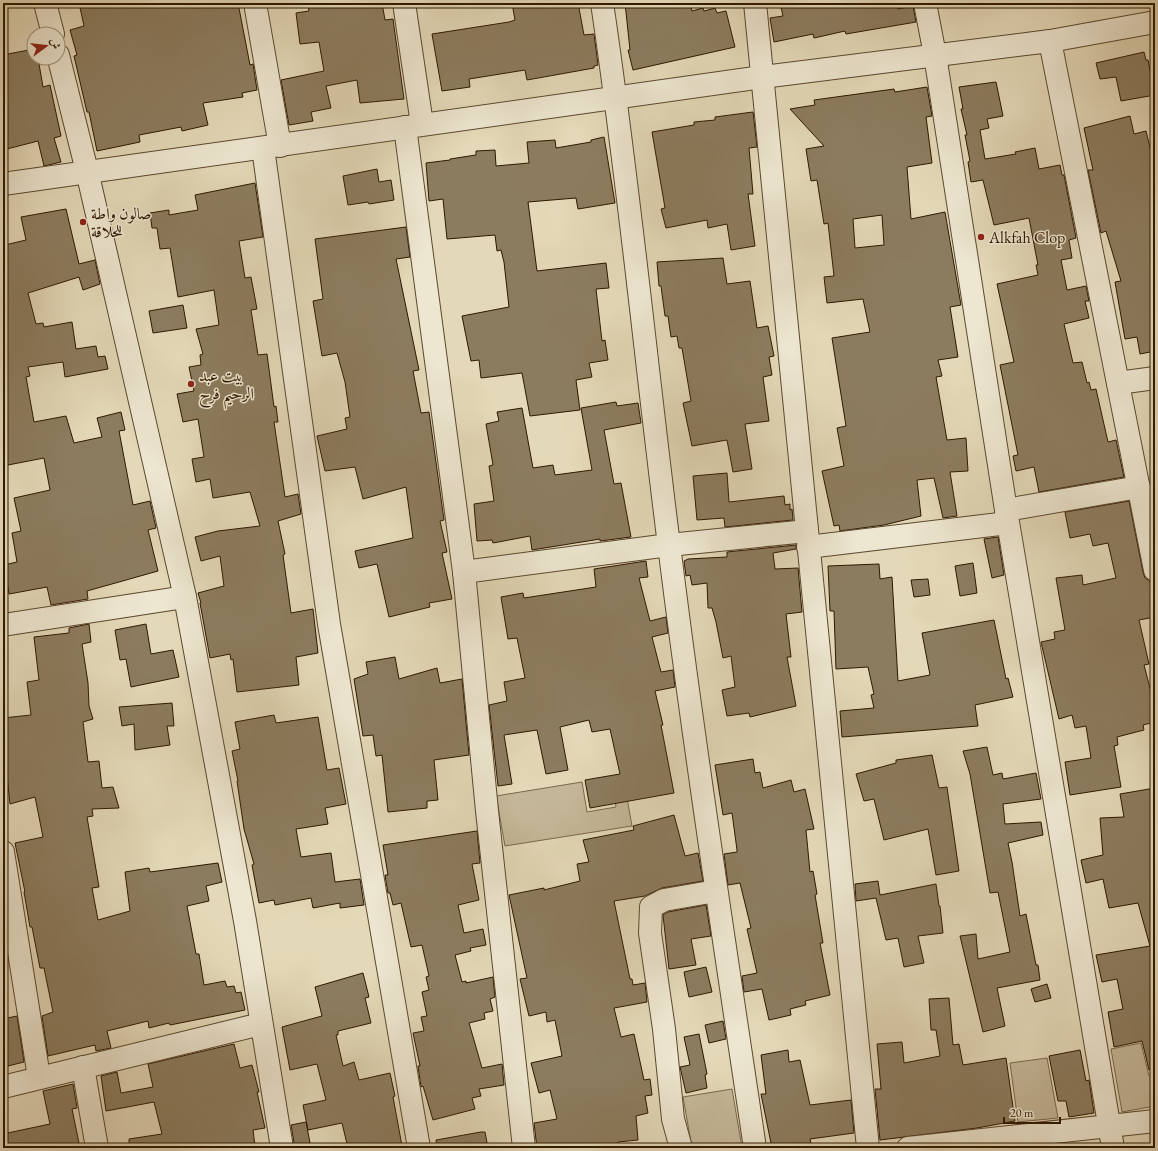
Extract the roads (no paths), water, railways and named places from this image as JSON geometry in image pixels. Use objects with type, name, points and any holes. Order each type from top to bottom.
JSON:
[{"type":"street","points":[[45,3],[51,26]]},
{"type":"street","points":[[255,3],[329,624],[419,1148]]},
{"type":"street","points":[[404,3],[414,126],[464,572],[488,818],[524,1148]]},
{"type":"street","points":[[602,3],[616,98],[669,545],[716,891],[755,1148]]},
{"type":"street","points":[[754,3],[868,1148]]},
{"type":"street","points":[[925,3],[935,55],[1007,517],[1113,1148]]},
{"type":"street","points":[[3,184],[762,77],[1154,27]]},
{"type":"street","points":[[1050,41],[1155,570]]},
{"type":"street","points":[[61,66],[87,171],[185,598],[245,921],[282,1148]]},
{"type":"street","points":[[1118,383],[1155,378]]},
{"type":"street","points":[[464,572],[669,545],[807,539],[1007,517],[1139,487]]},
{"type":"street","points":[[3,625],[185,598]]},
{"type":"street","points":[[3,852],[39,1078]]},
{"type":"street","points":[[681,1148],[673,1119],[664,1030],[650,933],[651,907],[664,900],[716,891]]},
{"type":"street","points":[[3,1087],[261,1024]]},
{"type":"street","points":[[83,1067],[97,1148]]},
{"type":"street","points":[[908,1148],[1155,1121]]},
{"type":"place","name":"صالون واطة للحلاقة","points":[[83,222]]},
{"type":"place","name":"Alkfah Clop","points":[[981,237]]},
{"type":"place","name":"بيت عبد الرحيم فرح","points":[[191,384]]}]
